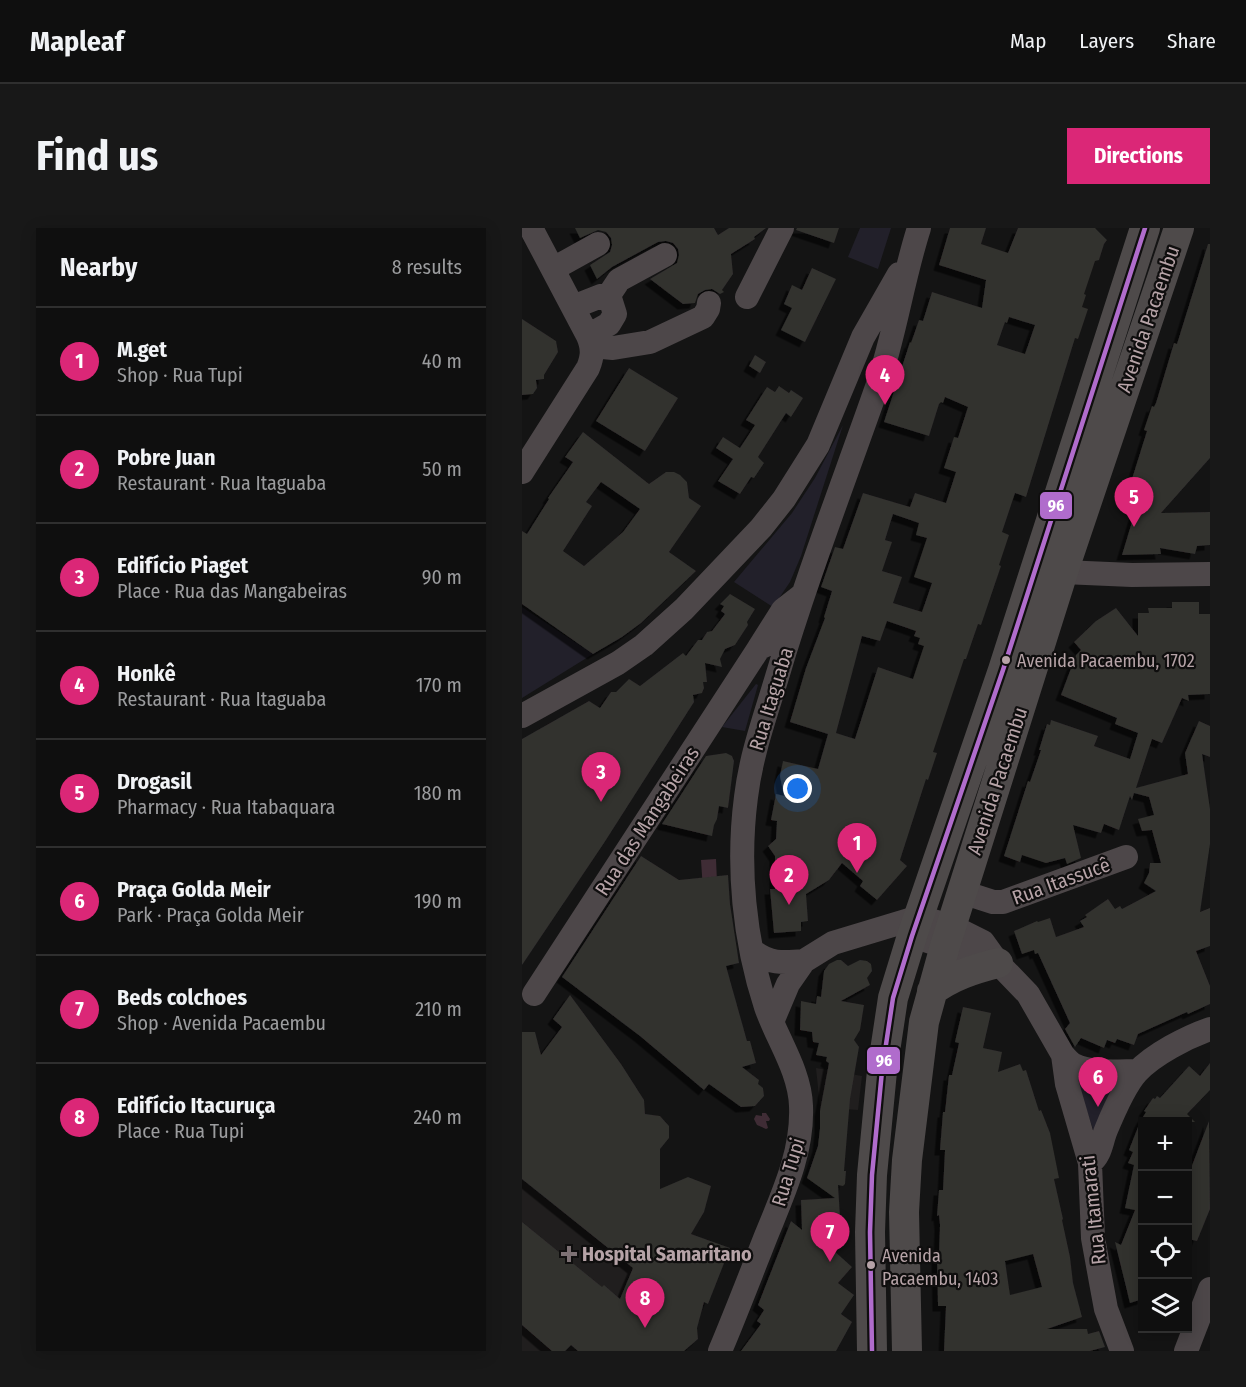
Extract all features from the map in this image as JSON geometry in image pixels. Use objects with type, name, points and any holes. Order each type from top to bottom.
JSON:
[{"type":"main road","name":"Avenida Pacaembu","points":[[872,1351],[870,1232],[872,1174],[893,998],[915,926],[1003,670],[1145,228]]},
{"type":"main road","name":"Avenida Pacaembu","points":[[908,1351],[904,1212],[907,1160],[923,1033],[932,991],[1063,572],[1179,228]]},
{"type":"main road","points":[[932,991],[957,976],[998,963]]},
{"type":"street","points":[[526,456],[588,368],[592,357],[590,341],[531,228]]},
{"type":"street","points":[[747,297],[782,228]]},
{"type":"street","points":[[522,716],[618,663],[644,645],[684,609],[761,528],[784,499],[818,445],[863,337],[910,256],[919,228]]},
{"type":"street","points":[[553,268],[598,244]]},
{"type":"street","points":[[590,341],[609,324],[620,307],[619,280],[665,255]]},
{"type":"street","name":"Rua Itaguaba","points":[[772,1022],[764,1001],[752,950],[744,897],[742,851],[746,799],[752,762],[762,723],[803,595],[891,346],[910,256]]},
{"type":"street","points":[[573,307],[601,296],[620,307]]},
{"type":"street","points":[[590,341],[613,348],[650,342],[703,317],[709,303]]},
{"type":"street","points":[[1063,572],[1132,575],[1210,574]]},
{"type":"street","name":"Rua das Mangabeiras","points":[[534,994],[783,610],[803,595]]},
{"type":"street","points":[[759,648],[768,642],[773,642],[785,652]]},
{"type":"street","name":"Rua Itassucê","points":[[962,892],[993,902],[1004,902],[1126,857]]},
{"type":"street","points":[[772,1022],[788,984],[804,961],[833,943],[915,926]]},
{"type":"street","name":"Rua Itamarati","points":[[915,926],[948,936],[983,942],[998,963],[1028,994],[1063,1055],[1068,1084],[1090,1163],[1094,1238],[1106,1309],[1123,1346]]},
{"type":"street","points":[[752,950],[760,957],[774,962],[804,961]]},
{"type":"street","name":"Rua Tupi","points":[[720,1351],[791,1172],[801,1128],[798,1084],[772,1022]]},
{"type":"street","points":[[1090,1163],[1097,1158],[1105,1131],[1118,1103],[1138,1071],[1172,1047],[1210,1029]]},
{"type":"street","points":[[1063,1055],[1074,1065],[1086,1068],[1138,1071]]},
{"type":"street","points":[[1186,1351],[1210,1289]]},
{"type":"shaded area","points":[[860,228],[891,228],[878,269],[848,257]]},
{"type":"shaded area","points":[[843,425],[801,556],[790,582],[773,607],[734,582],[792,513],[815,478]]},
{"type":"shaded area","points":[[522,607],[593,654],[522,698]]},
{"type":"shaded area","points":[[756,684],[758,685],[745,731],[722,727]]},
{"type":"shaded area","points":[[716,859],[718,905],[704,906],[701,860]]},
{"type":"shaded area","points":[[816,1068],[862,1076],[858,1110],[820,1107]]},
{"type":"shaded area","points":[[1074,1074],[1123,1082],[1095,1135]]},
{"type":"shaded area","points":[[762,1113],[766,1113],[770,1119],[766,1121],[768,1128],[766,1129],[757,1125],[754,1119],[756,1115],[762,1116]]},
{"type":"shaded area","name":"Hospital Samaritano","points":[[522,1179],[633,1268],[597,1351],[522,1351]]},
{"type":"building","points":[[575,228],[714,228],[718,235],[729,228],[766,228],[754,237],[755,239],[731,254],[733,274],[722,290],[724,292],[720,294],[712,289],[705,290],[698,294],[695,303],[683,304],[650,279],[677,263],[678,249],[673,243],[658,242],[612,267],[597,279],[590,265],[610,252],[611,238],[606,232],[598,230],[580,238]]},
{"type":"building","points":[[797,228],[839,228],[834,243],[796,230]]},
{"type":"building","points":[[950,228],[986,228],[981,244],[1008,253],[1018,228],[1095,228],[1107,240],[1099,260],[1095,261],[1084,294],[1086,295],[1082,307],[1088,309],[1078,339],[1075,338],[1026,497],[1015,493],[1002,532],[1009,535],[999,565],[1001,566],[981,625],[978,624],[966,659],[964,659],[933,752],[937,753],[928,780],[926,779],[900,860],[907,866],[877,900],[860,886],[863,881],[842,863],[829,880],[806,894],[808,921],[801,922],[801,931],[774,933],[770,889],[775,889],[775,856],[768,846],[776,839],[777,821],[771,820],[776,794],[784,796],[780,776],[783,761],[818,769],[828,734],[790,722],[832,591],[821,587],[835,547],[843,549],[863,493],[910,507],[915,493],[946,503],[956,472],[944,468],[954,437],[958,438],[968,407],[945,397],[943,403],[939,404],[929,436],[884,422],[910,342],[919,320],[923,321],[932,292],[982,308],[986,280],[939,265]],"holes":[[[1009,317],[1035,325],[1025,354],[997,345]],[[893,514],[919,523],[916,535],[927,538],[914,577],[932,583],[922,612],[893,603],[902,577],[882,571],[892,542],[885,540]],[[887,621],[916,631],[914,636],[920,638],[918,644],[924,646],[913,679],[878,667],[855,739],[836,733],[862,636],[880,641]]]},
{"type":"building","points":[[1208,244],[1210,244],[1210,458],[1161,513],[1210,512],[1210,545],[1197,546],[1195,554],[1160,548],[1161,554],[1122,555],[1138,502],[1126,498],[1147,431],[1144,430],[1152,406],[1154,407],[1156,403],[1174,343],[1177,344]]},
{"type":"building","points":[[812,268],[836,279],[805,342],[781,330],[792,308],[784,304],[792,285],[802,290]]},
{"type":"building","points":[[522,319],[556,341],[558,352],[544,375],[544,379],[536,380],[537,388],[533,394],[522,395]]},
{"type":"building","points":[[755,355],[766,362],[760,373],[749,366]]},
{"type":"building","points":[[629,368],[678,398],[645,451],[596,421]]},
{"type":"building","points":[[779,386],[803,398],[791,417],[786,413],[758,457],[764,463],[740,494],[718,481],[733,459],[716,448],[723,437],[740,448],[755,425],[746,420],[767,387],[775,392]]},
{"type":"building","points":[[583,432],[649,484],[666,472],[680,475],[687,482],[689,498],[701,506],[669,552],[696,571],[641,623],[593,654],[522,604],[522,531],[527,534],[573,462],[565,457]],"holes":[[[601,482],[640,509],[623,532],[584,566],[563,551],[592,506],[586,502]]]},
{"type":"building","points":[[730,594],[755,609],[747,622],[748,625],[735,645],[725,649],[720,659],[722,667],[705,663],[707,682],[703,682],[702,693],[693,695],[694,702],[604,843],[522,965],[522,739],[589,701],[600,708],[611,692],[616,692],[629,679],[640,686],[683,653],[686,656],[698,640],[702,640],[707,632],[712,631],[725,614],[721,611],[724,606],[720,604]]},
{"type":"building","points":[[1172,602],[1199,602],[1199,614],[1210,614],[1210,694],[1188,695],[1189,701],[1182,698],[1162,743],[1152,739],[1136,788],[1188,774],[1185,753],[1199,721],[1210,726],[1210,757],[1202,754],[1210,809],[1210,844],[1200,912],[1210,908],[1210,946],[1196,951],[1210,986],[1210,1004],[1138,1034],[1134,1045],[1117,1039],[1115,1043],[1107,1040],[1104,1048],[1081,1038],[1075,1047],[1065,1029],[1070,1023],[1038,953],[1035,954],[1034,950],[1022,954],[1014,931],[1050,918],[1056,937],[1084,927],[1080,921],[1087,917],[1085,915],[1108,899],[1115,909],[1120,906],[1122,909],[1156,891],[1144,883],[1149,873],[1150,863],[1161,863],[1152,830],[1142,831],[1138,819],[1154,815],[1149,797],[1134,793],[1132,800],[1130,796],[1119,830],[1104,824],[1101,833],[1073,825],[1081,858],[1067,864],[1065,858],[1046,863],[1022,855],[1020,862],[1004,856],[1028,781],[1030,782],[1041,750],[1039,750],[1047,724],[1050,725],[1051,720],[1098,736],[1094,746],[1130,759],[1138,733],[1115,724],[1117,718],[1061,695],[1076,655],[1081,650],[1074,642],[1096,621],[1116,608],[1138,636],[1138,613],[1149,613],[1148,608],[1172,608]]},
{"type":"building","points":[[726,753],[732,756],[734,761],[728,808],[719,806],[712,836],[662,824],[706,756]]},
{"type":"building","points":[[641,856],[679,880],[728,875],[739,963],[726,966],[747,1041],[750,1041],[756,1063],[742,1067],[759,1080],[758,1084],[763,1088],[764,1096],[755,1106],[741,1107],[709,1084],[704,1090],[640,1036],[562,977]]},
{"type":"building","points":[[841,960],[848,966],[860,960],[867,961],[871,964],[872,971],[867,978],[870,985],[841,1001],[864,1005],[860,1030],[854,1040],[859,1047],[850,1099],[845,1184],[838,1185],[840,1217],[838,1217],[838,1229],[812,1231],[852,1267],[838,1283],[854,1295],[841,1314],[852,1322],[836,1351],[741,1351],[761,1324],[757,1321],[764,1310],[758,1305],[791,1221],[802,1230],[801,1200],[835,1198],[807,1178],[818,1146],[820,1111],[829,1063],[826,1061],[827,1057],[816,1055],[819,1043],[813,1042],[812,1032],[800,1030],[801,1001],[816,1004],[817,996],[821,997],[824,971],[829,964]]},
{"type":"building","points":[[570,995],[621,1064],[644,1100],[645,1114],[660,1116],[669,1126],[669,1138],[660,1149],[660,1189],[688,1177],[711,1186],[704,1212],[691,1234],[730,1248],[708,1304],[704,1302],[697,1328],[698,1339],[684,1351],[578,1351],[571,1345],[565,1351],[552,1351],[522,1325],[522,1222],[620,1299],[633,1268],[522,1179],[522,1032],[535,1032],[541,1055],[562,1027],[553,1019]]},
{"type":"building","points":[[963,1007],[991,1013],[983,1048],[1002,1052],[998,1072],[1020,1064],[1023,1071],[1026,1070],[1039,1111],[1041,1110],[1050,1133],[1059,1178],[1054,1179],[1073,1283],[1082,1317],[1047,1329],[1087,1329],[1088,1334],[1099,1331],[1105,1347],[1090,1351],[944,1351],[946,1306],[938,1306],[937,1254],[939,1254],[940,1225],[939,1215],[937,1216],[939,1190],[943,1190],[945,1150],[940,1150],[943,1112],[945,1112],[949,1075],[952,1075],[959,1043],[955,1042]],"holes":[[[1033,1254],[1042,1287],[1010,1295],[1005,1261]]]},
{"type":"building","points":[[1210,1063],[1210,1090],[1187,1114],[1190,1117],[1143,1117],[1146,1112],[1144,1111],[1153,1098],[1157,1096],[1160,1098],[1189,1066],[1200,1076]]},
{"type":"building","points":[[1209,1121],[1210,1209],[1197,1241],[1192,1240],[1192,1166]]},
{"type":"building","points":[[1138,1127],[1138,1301],[1130,1303],[1115,1242],[1121,1245],[1135,1210],[1125,1208],[1134,1165],[1128,1163],[1133,1152],[1129,1150]]},
{"type":"transit line","name":"96","points":[[872,1351],[870,1232],[872,1175],[882,1071],[893,998],[1003,670],[1145,228]]},
{"type":"place","name":"Honkê","points":[[885,405]]},
{"type":"place","name":"Drogasil","points":[[1134,527]]},
{"type":"place","name":"Avenida Pacaembu, 1702","points":[[1006,660]]},
{"type":"place","name":"Edifício Piaget","points":[[601,802]]},
{"type":"place","name":"M.get","points":[[857,873]]},
{"type":"place","name":"Pobre Juan","points":[[789,905]]},
{"type":"place","name":"Praça Golda Meir","points":[[1098,1107]]},
{"type":"place","name":"Hospital Samaritano","points":[[569,1254]]},
{"type":"place","name":"Beds colchoes","points":[[830,1262]]},
{"type":"place","name":"Avenida Pacaembu, 1403","points":[[871,1265]]},
{"type":"place","name":"Edifício Itacuruça","points":[[645,1328]]}]
